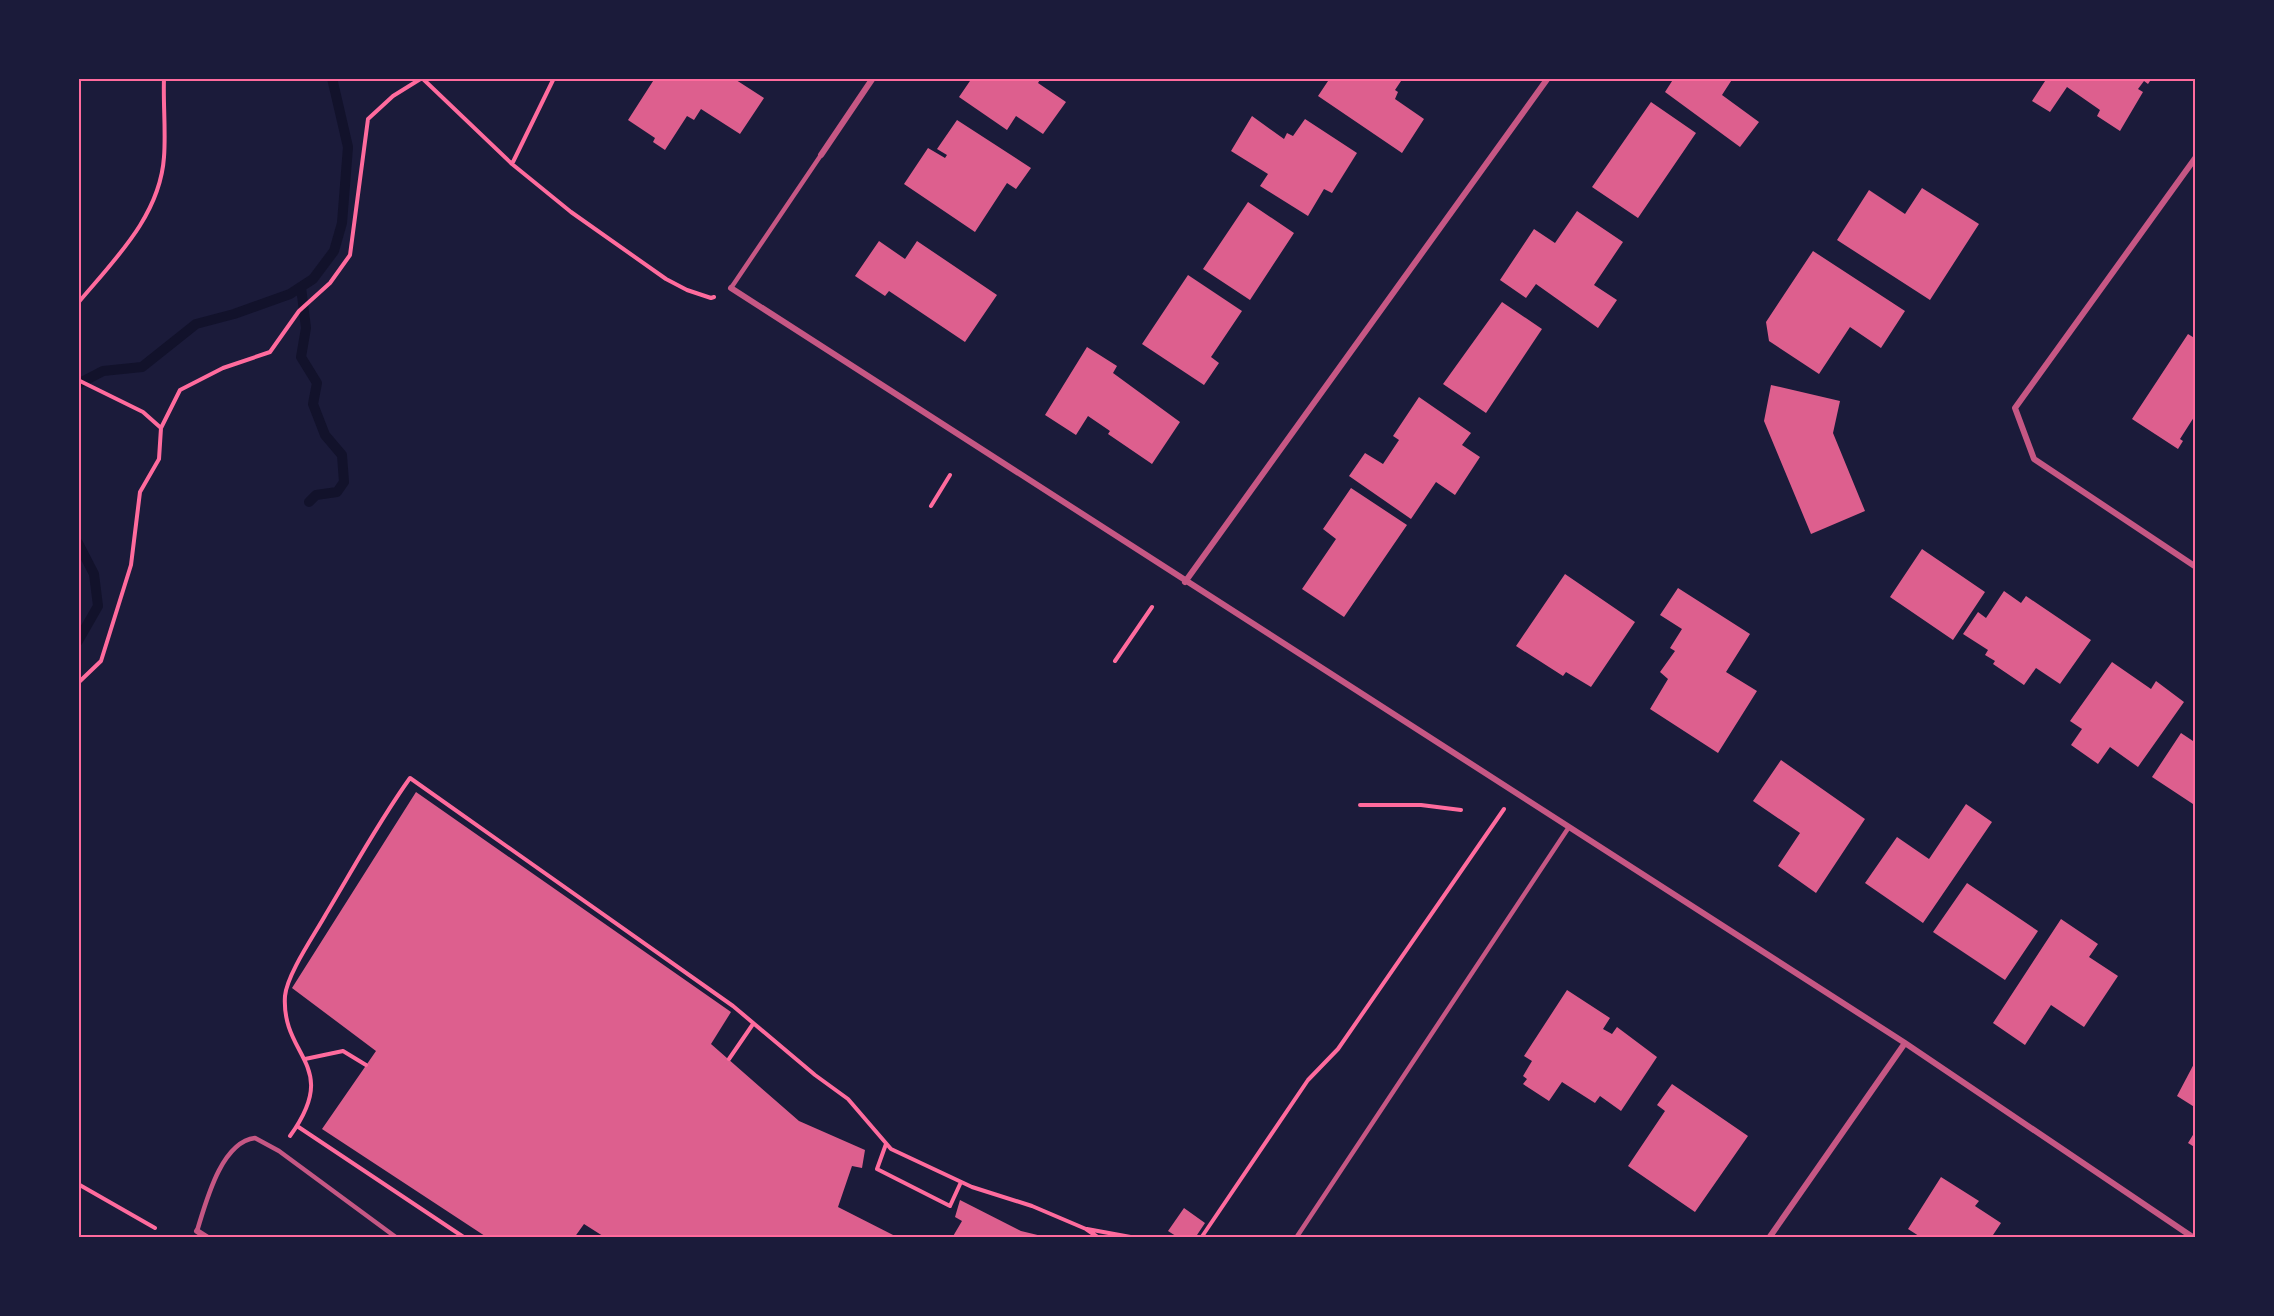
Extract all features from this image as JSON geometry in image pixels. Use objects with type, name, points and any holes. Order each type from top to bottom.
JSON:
[{"type":"street","points":[[821,155],[873,78]]},
{"type":"street","points":[[1185,582],[1548,78]]},
{"type":"street","points":[[2196,157],[2015,408],[2034,459],[2196,567]]},
{"type":"street","points":[[731,288],[1905,1043],[2194,1238]]},
{"type":"street","points":[[1769,1238],[1905,1043]]},
{"type":"street","points":[[197,1231],[208,1238]]},
{"type":"lane","points":[[731,288],[821,155]]},
{"type":"lane","points":[[1296,1238],[1569,828]]},
{"type":"lane","points":[[197,1231],[208,1197],[227,1157],[238,1143],[255,1138],[279,1151],[397,1238]]},
{"type":"path","points":[[78,303],[132,238],[157,195],[164,157],[162,112],[164,78]]},
{"type":"path","points":[[78,683],[101,661],[131,565],[140,492],[159,459],[161,428],[180,390],[223,368],[270,351],[299,311],[330,283],[350,255],[362,182],[368,119],[393,96],[422,78],[512,164],[571,212],[687,290],[711,298],[731,288]]},
{"type":"path","points":[[512,164],[554,78]]},
{"type":"path","points":[[78,380],[143,412],[161,428]]},
{"type":"path","points":[[931,506],[950,475]]},
{"type":"path","points":[[1115,661],[1152,607]]},
{"type":"path","points":[[465,1238],[297,1126],[305,1112],[312,1084],[305,1059],[297,1047],[286,1010],[285,994],[300,958],[410,778],[733,1006],[848,1099],[891,1149],[961,1182],[1032,1206],[1086,1229],[1099,1238]]},
{"type":"path","points":[[1201,1238],[1308,1080],[1338,1049],[1370,1005],[1514,793]]},
{"type":"path","points":[[1360,806],[1421,805],[1461,810]]},
{"type":"path","points":[[729,1059],[753,1024]]},
{"type":"path","points":[[305,1059],[343,1051],[366,1065]]},
{"type":"path","points":[[886,1144],[877,1169],[950,1206],[961,1182]]},
{"type":"path","points":[[78,1184],[155,1228]]},
{"type":"path","points":[[1086,1229],[1136,1238],[1166,1238]]},
{"type":"building","points":[[655,78],[733,78],[764,98],[740,134],[701,109],[694,120],[687,116],[665,150],[653,142],[655,138],[628,120]]},
{"type":"building","points":[[972,78],[1041,78],[1038,83],[1066,102],[1043,134],[1016,116],[1007,130],[959,97]]},
{"type":"building","points":[[1330,78],[1403,78],[1395,90],[1398,92],[1395,99],[1424,119],[1402,153],[1318,96]]},
{"type":"building","points":[[1674,78],[1733,78],[1722,95],[1759,122],[1740,147],[1665,92]]},
{"type":"building","points":[[2047,78],[2152,78],[2148,84],[2144,81],[2138,89],[2143,92],[2120,131],[2097,116],[2100,110],[2067,87],[2050,112],[2032,101]]},
{"type":"building","points":[[1651,102],[1696,133],[1638,218],[1592,187]]},
{"type":"building","points":[[1252,116],[1284,139],[1287,133],[1293,136],[1305,119],[1357,153],[1332,193],[1324,189],[1308,216],[1260,186],[1268,174],[1231,151]]},
{"type":"building","points":[[957,120],[1031,168],[1016,189],[1007,183],[975,232],[904,184],[928,148],[945,158],[947,155],[937,149]]},
{"type":"building","points":[[1922,188],[1979,224],[1930,300],[1837,240],[1869,190],[1905,214]]},
{"type":"building","points":[[1248,202],[1294,233],[1250,300],[1203,269]]},
{"type":"building","points":[[1577,211],[1623,242],[1594,285],[1617,300],[1598,328],[1536,284],[1526,298],[1500,280],[1534,229],[1555,243]]},
{"type":"building","points":[[879,241],[905,259],[917,241],[997,295],[965,342],[889,291],[885,296],[855,276]]},
{"type":"building","points":[[1813,251],[1905,311],[1881,348],[1850,327],[1819,374],[1769,341],[1766,322]]},
{"type":"building","points":[[1188,275],[1242,311],[1211,357],[1219,363],[1204,385],[1142,344]]},
{"type":"building","points":[[1502,302],[1542,329],[1486,413],[1443,384]]},
{"type":"building","points":[[2188,334],[2196,339],[2196,414],[2180,439],[2183,441],[2178,449],[2132,419]]},
{"type":"building","points":[[1087,347],[1117,366],[1113,373],[1180,422],[1152,464],[1108,434],[1110,431],[1088,416],[1076,435],[1045,415]]},
{"type":"building","points":[[1771,385],[1840,401],[1833,433],[1865,511],[1811,534],[1764,421]]},
{"type":"building","points":[[1419,397],[1471,433],[1462,445],[1480,457],[1455,495],[1436,482],[1411,519],[1349,476],[1365,453],[1383,464],[1399,440],[1393,436]]},
{"type":"building","points":[[1351,488],[1407,525],[1344,617],[1302,589],[1336,539],[1323,529]]},
{"type":"building","points":[[1922,549],[1985,592],[1953,640],[1890,597]]},
{"type":"building","points":[[1565,574],[1635,622],[1591,687],[1566,672],[1563,676],[1516,646]]},
{"type":"building","points":[[1678,588],[1750,634],[1726,672],[1757,691],[1718,753],[1650,709],[1668,679],[1660,672],[1675,651],[1670,648],[1682,629],[1660,615]]},
{"type":"building","points":[[2004,591],[2021,603],[2026,596],[2091,640],[2060,684],[2036,668],[2024,685],[1993,664],[1995,661],[1985,655],[1988,650],[1963,634],[1978,612],[1986,618]]},
{"type":"building","points":[[2112,662],[2151,689],[2156,681],[2184,702],[2138,767],[2110,747],[2098,764],[2071,745],[2082,729],[2070,721]]},
{"type":"building","points":[[2181,733],[2196,743],[2196,806],[2152,777]]},
{"type":"building","points":[[1781,760],[1865,819],[1816,893],[1778,866],[1800,833],[1753,801]]},
{"type":"building","points":[[416,792],[731,1012],[711,1044],[799,1121],[865,1150],[862,1168],[852,1166],[838,1207],[899,1238],[606,1238],[584,1224],[574,1238],[488,1238],[322,1129],[376,1051],[292,988]]},
{"type":"building","points":[[1966,804],[1992,822],[1923,923],[1865,883],[1897,837],[1929,859]]},
{"type":"building","points":[[1967,883],[2038,931],[2005,980],[1933,932]]},
{"type":"building","points":[[2061,919],[2098,944],[2089,957],[2118,976],[2084,1027],[2051,1005],[2025,1045],[1993,1023]]},
{"type":"building","points":[[1567,990],[1610,1018],[1603,1029],[1612,1034],[1617,1027],[1657,1057],[1621,1111],[1600,1096],[1595,1103],[1562,1082],[1549,1101],[1523,1084],[1527,1079],[1523,1076],[1532,1061],[1524,1056]]},
{"type":"building","points":[[2196,1060],[2196,1108],[2177,1096]]},
{"type":"building","points":[[1672,1084],[1748,1136],[1695,1212],[1628,1166],[1665,1111],[1657,1105]]},
{"type":"building","points":[[2196,1130],[2196,1148],[2188,1143]]},
{"type":"building","points":[[1941,1177],[1979,1201],[1975,1206],[2001,1223],[1991,1238],[1922,1238],[1908,1229]]},
{"type":"building","points":[[960,1200],[1021,1231],[1050,1238],[952,1238],[962,1221],[955,1217]]},
{"type":"building","points":[[1184,1208],[1205,1223],[1195,1238],[1179,1238],[1168,1231]]},
{"type":"waterway","points":[[78,384],[103,371],[142,367],[196,324],[234,314],[290,294],[313,279],[334,251],[342,223],[348,147],[332,78]]},
{"type":"waterway","points":[[301,287],[306,328],[301,357],[317,383],[313,404],[325,435],[342,455],[344,482],[337,492],[316,495],[309,502]]},
{"type":"waterway","points":[[78,543],[94,574],[98,606],[78,641]]}]
